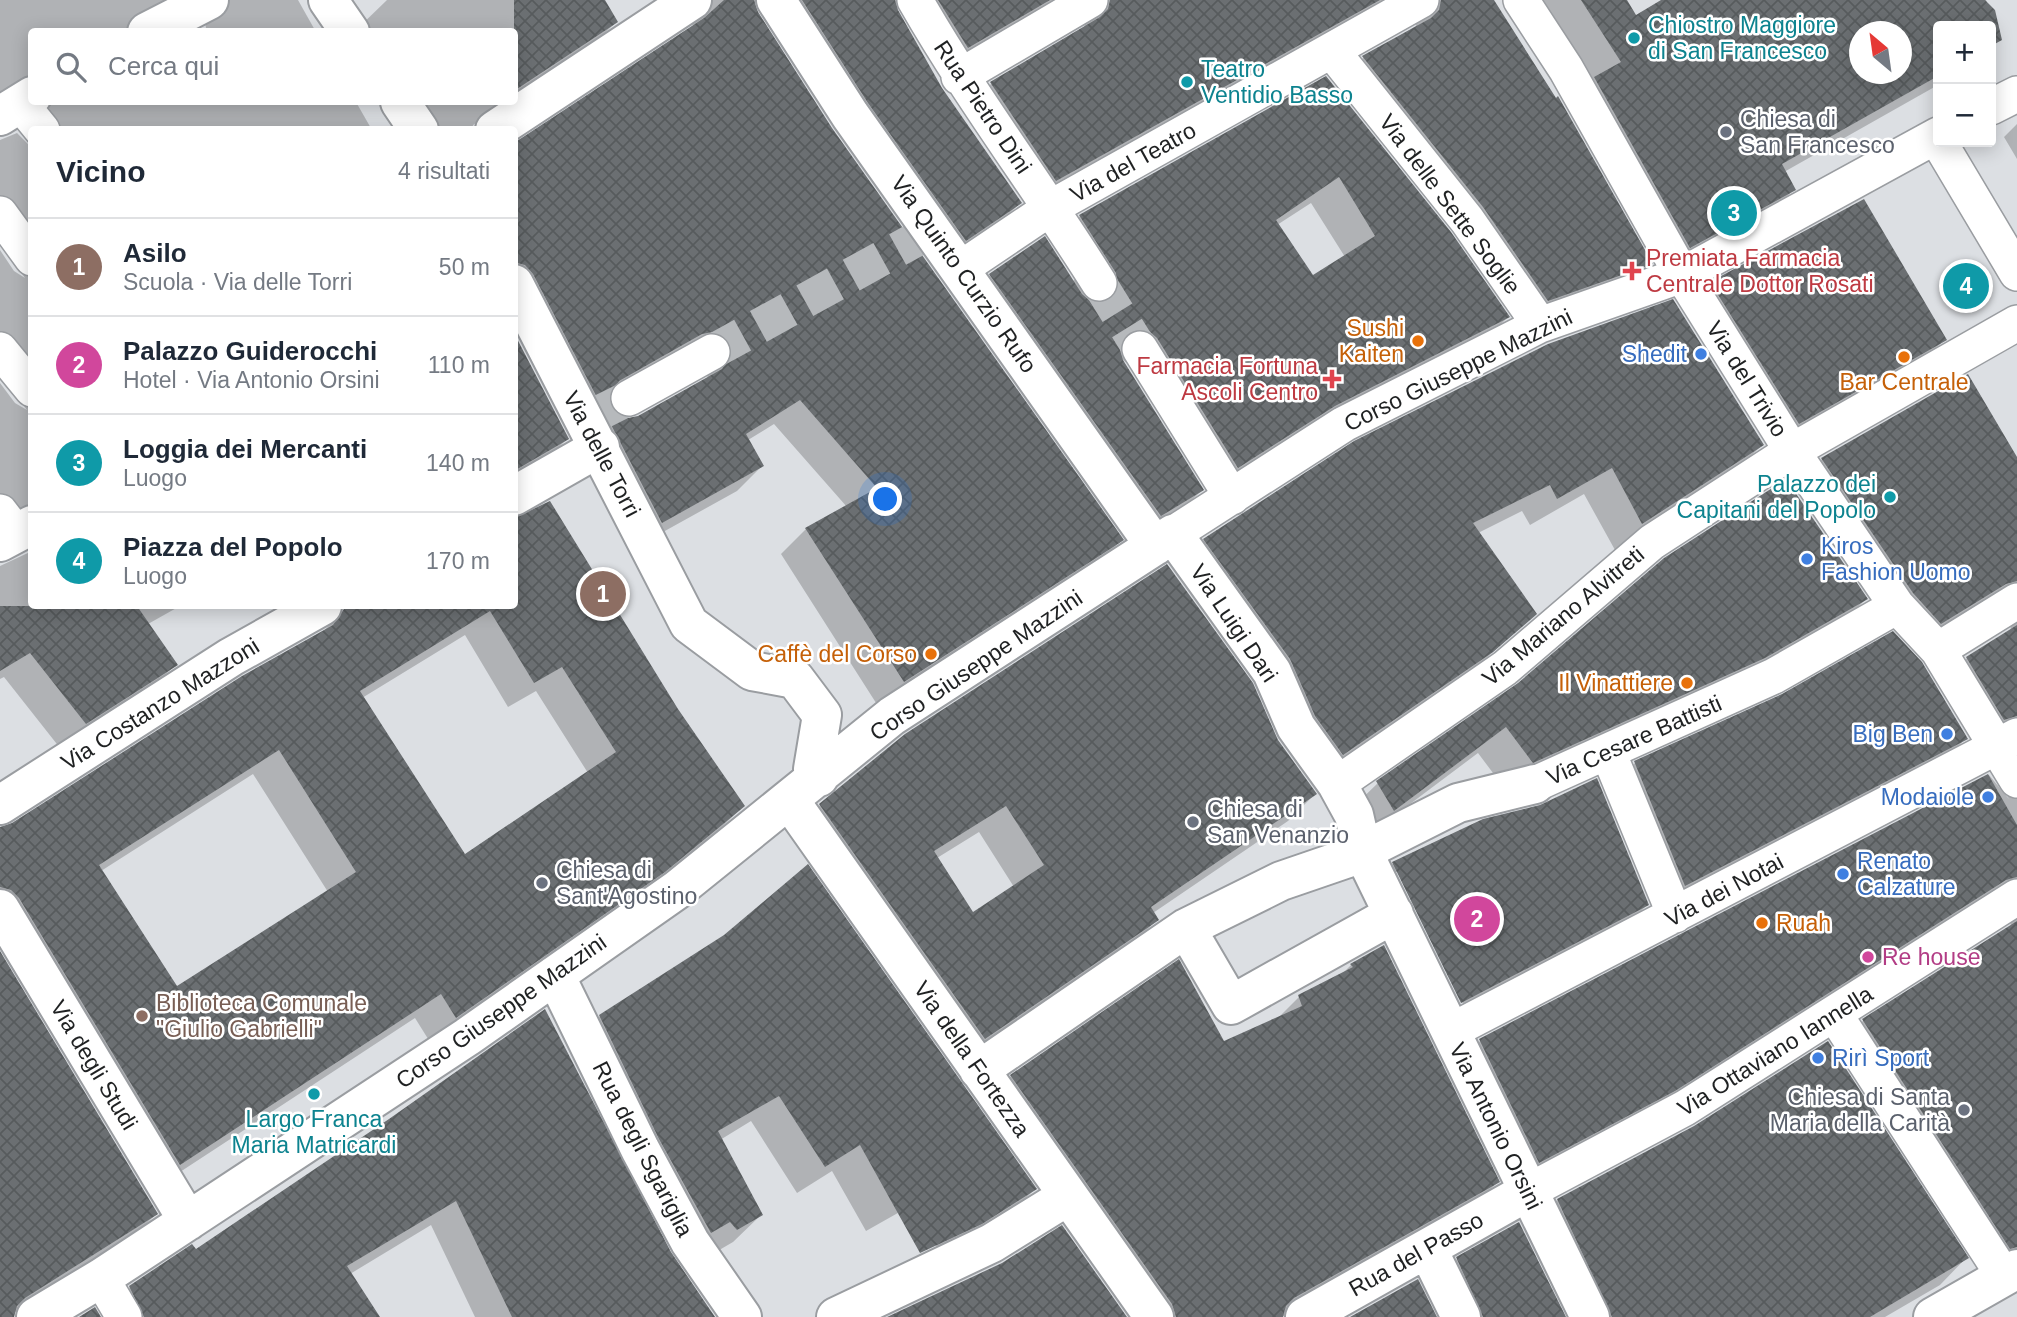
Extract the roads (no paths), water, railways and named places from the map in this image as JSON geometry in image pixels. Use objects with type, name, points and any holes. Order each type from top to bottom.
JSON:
[{"type":"street","points":[[155,28],[209,0]]},
{"type":"street","points":[[328,0],[348,28]]},
{"type":"street","points":[[501,126],[692,0]]},
{"type":"street","name":"Via Quinto Curzio Rufo","points":[[776,0],[850,115],[960,269],[1164,540]]},
{"type":"street","name":"Rua Pietro Dini","points":[[915,0],[959,77],[1052,207],[1099,283]]},
{"type":"street","points":[[959,77],[1090,0]]},
{"type":"street","name":"Via del Teatro","points":[[960,269],[1052,207],[1421,0]]},
{"type":"street","name":"Via del Trivio","points":[[1521,0],[1566,69],[1682,275],[1791,451],[1897,606],[1938,650],[2007,741],[2017,780]]},
{"type":"street","name":"Via delle Sette Soglie","points":[[1332,51],[1467,220],[1540,325]]},
{"type":"street","points":[[1996,104],[2017,94]]},
{"type":"street","points":[[402,105],[416,126]]},
{"type":"street","name":"Corso Giuseppe Mazzini","points":[[36,1317],[101,1278],[467,1037],[678,889],[892,716],[1343,425],[1540,325],[1682,275],[1933,142]]},
{"type":"street","points":[[1943,147],[2017,273]]},
{"type":"street","points":[[0,214],[28,252]]},
{"type":"street","name":"Via delle Torri","points":[[518,291],[594,428],[689,624],[752,671],[795,679],[822,715],[813,769],[819,777]]},
{"type":"street","name":"Via Mariano Alvitreti","points":[[1337,784],[1506,668],[1652,542],[1791,451],[2017,323]]},
{"type":"street","points":[[1140,349],[1232,497]]},
{"type":"street","points":[[0,350],[28,384]]},
{"type":"street","points":[[629,398],[712,352]]},
{"type":"street","points":[[518,493],[594,428]]},
{"type":"street","name":"Via Luigi Dari","points":[[1164,540],[1272,672],[1296,727],[1337,784],[1354,814],[1362,850]]},
{"type":"street","points":[[1938,650],[2017,601]]},
{"type":"street","name":"Via Cesare Battisti","points":[[979,1070],[1186,928],[1281,880],[1362,850],[1458,803],[1535,785],[1608,752],[1774,676],[1897,606]]},
{"type":"street","name":"Via Costanzo Mazzoni","points":[[0,805],[231,657],[317,609]]},
{"type":"street","name":"Via dei Notai","points":[[1451,1031],[2007,741]]},
{"type":"street","points":[[1608,752],[1675,915]]},
{"type":"street","name":"Via della Fortezza","points":[[790,801],[1154,1317]]},
{"type":"street","name":"Via Antonio Orsini","points":[[1362,850],[1590,1317]]},
{"type":"street","name":"Via Ottaviano Iannella","points":[[1527,1192],[1685,1108],[2017,897]]},
{"type":"street","name":"Via degli Studi","points":[[0,909],[188,1221]]},
{"type":"street","points":[[1186,928],[1231,1005],[1398,924]]},
{"type":"street","name":"Rua degli Sgariglia","points":[[555,975],[640,1149],[690,1242],[742,1317]]},
{"type":"street","points":[[1835,1014],[2010,1273],[1933,1317]]},
{"type":"street","name":"Rua del Passo","points":[[1324,1312],[1527,1192]]},
{"type":"street","points":[[836,1317],[992,1243],[1068,1196]]},
{"type":"street","points":[[1428,1250],[1461,1317]]},
{"type":"street","points":[[101,1278],[124,1317]]},
{"type":"tunnel","points":[[712,352],[933,230]]},
{"type":"tunnel","points":[[1099,283],[1140,349]]},
{"type":"tunnel","points":[[597,414],[629,398]]},
{"type":"place","name":"Chiostro Maggiore di San Francesco","points":[[1634,38]]},
{"type":"place","name":"Teatro Ventidio Basso","points":[[1187,82]]},
{"type":"place","name":"Chiesa di San Francesco","points":[[1726,132]]},
{"type":"place","name":"Loggia dei Mercanti","points":[[1734,213]]},
{"type":"place","name":"Premiata Farmacia Centrale Dottor Rosati","points":[[1632,271]]},
{"type":"place","name":"Piazza del Popolo","points":[[1966,286]]},
{"type":"place","name":"Sushi Kaiten","points":[[1418,341]]},
{"type":"place","name":"Shedit","points":[[1701,354]]},
{"type":"place","name":"Bar Centrale","points":[[1904,357]]},
{"type":"place","name":"Farmacia Fortuna Ascoli Centro","points":[[1332,379]]},
{"type":"place","name":"Palazzo dei Capitani del Popolo","points":[[1890,497]]},
{"type":"place","name":"Kiros Fashion Uomo","points":[[1807,559]]},
{"type":"place","name":"Asilo","points":[[603,594]]},
{"type":"place","name":"Caffè del Corso","points":[[931,654]]},
{"type":"place","name":"Il Vinattiere","points":[[1687,683]]},
{"type":"place","name":"Big Ben","points":[[1947,734]]},
{"type":"place","name":"Modaiole","points":[[1988,797]]},
{"type":"place","name":"Chiesa di San Venanzio","points":[[1193,822]]},
{"type":"place","name":"Renato Calzature","points":[[1843,874]]},
{"type":"place","name":"Chiesa di Sant'Agostino","points":[[542,883]]},
{"type":"place","name":"Palazzo Guiderocchi","points":[[1477,919]]},
{"type":"place","name":"Ruah","points":[[1762,923]]},
{"type":"place","name":"Re house","points":[[1868,957]]},
{"type":"place","name":"Biblioteca Comunale \"Giulio Gabrielli\"","points":[[142,1016]]},
{"type":"place","name":"Rirì Sport","points":[[1818,1058]]},
{"type":"place","name":"Largo Franca Maria Matricardi","points":[[314,1094]]},
{"type":"place","name":"Chiesa di Santa Maria della Carità","points":[[1964,1110]]}]
